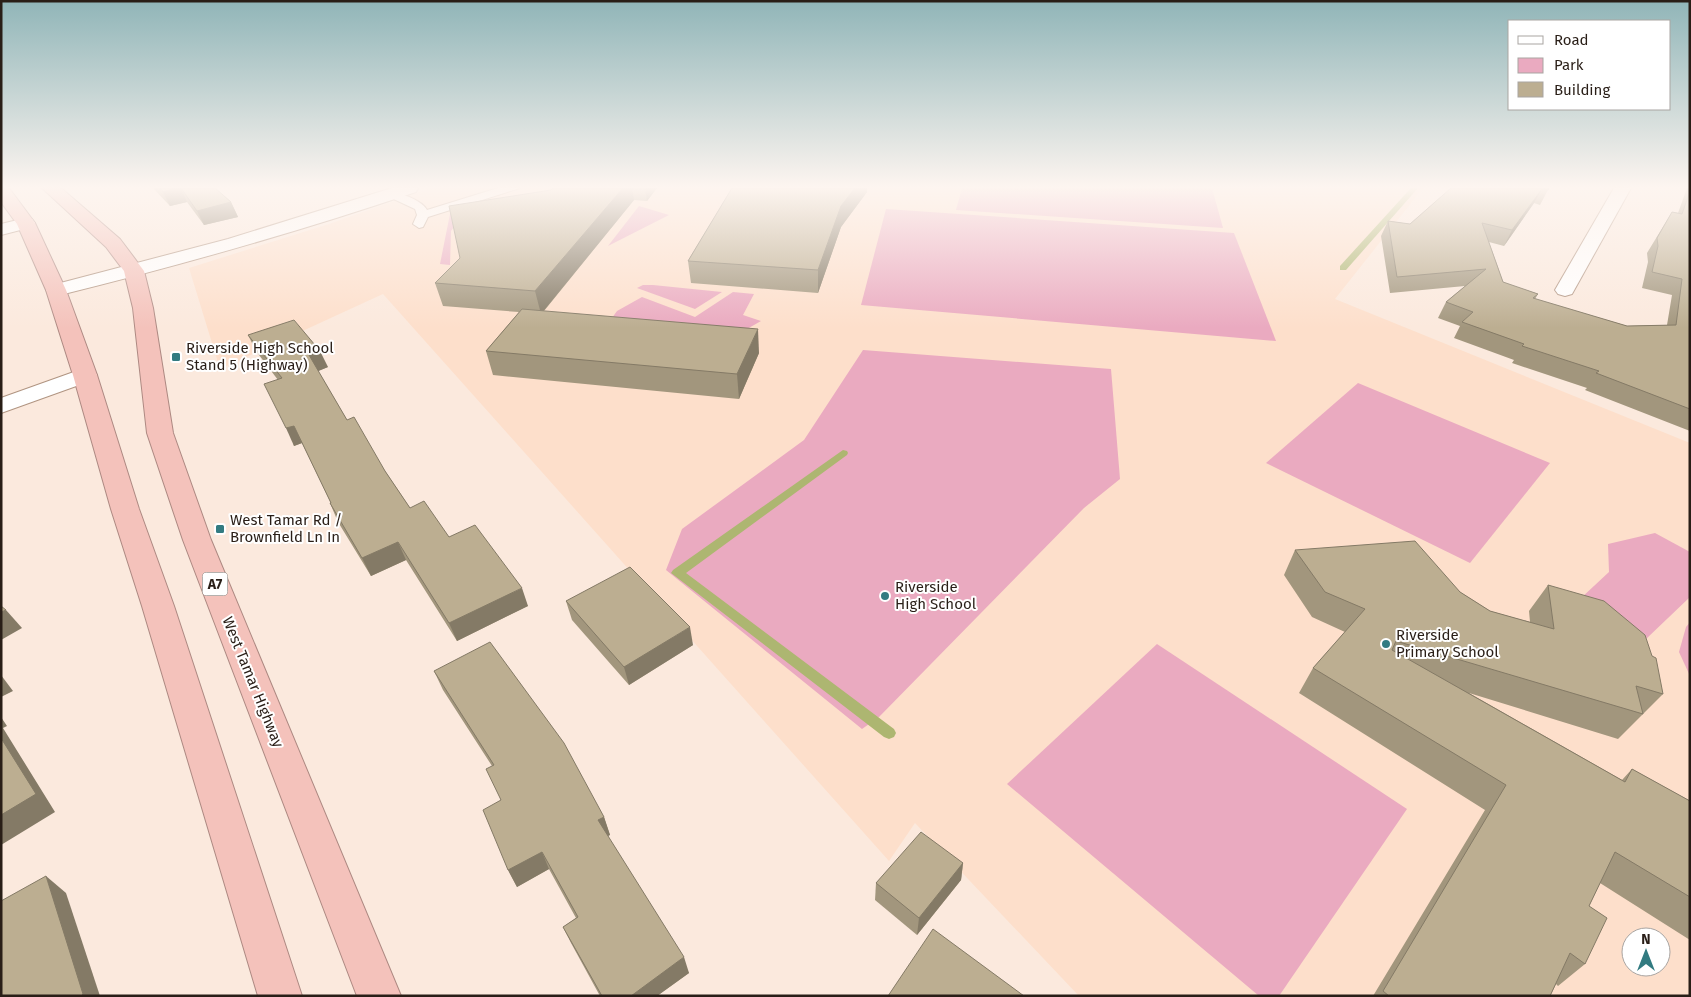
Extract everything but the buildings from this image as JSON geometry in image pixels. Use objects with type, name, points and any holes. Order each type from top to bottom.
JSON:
[{"type":"highway","points":[[20,235],[56,290],[85,376],[125,509],[158,606],[280,996]]},
{"type":"highway","name":"West Tamar Highway","points":[[103,235],[113,243],[134,271],[143,308],[160,433],[163,442],[197,540],[380,996]]},
{"type":"street","points":[[56,290],[134,271],[266,235]]},
{"type":"street","points":[[1565,290],[1597,235]]},
{"type":"street","points":[[1,406],[85,376]]},
{"type":"shaded area","points":[[296,235],[1386,235],[1335,299],[1690,443],[1690,996],[1079,996],[915,823],[889,861],[383,294],[220,369],[189,268]]},
{"type":"green space","points":[[446,235],[451,235],[450,265],[440,264]]},
{"type":"green space","points":[[617,235],[631,235],[608,246]]},
{"type":"green space","points":[[879,235],[1235,235],[1276,341],[861,305]]},
{"type":"green space","points":[[643,285],[722,292],[695,309],[637,288]]},
{"type":"green space","points":[[733,292],[754,294],[743,315],[761,321],[747,329],[612,318],[617,311],[642,297],[695,317]]},
{"type":"green space","points":[[863,350],[1111,369],[1120,479],[1084,508],[879,717],[862,729],[666,570],[682,529],[804,440]]},
{"type":"green space","points":[[1358,383],[1550,463],[1470,563],[1266,463]]},
{"type":"green space","points":[[1655,533],[1690,552],[1690,597],[1646,639],[1580,599],[1609,572],[1608,544]]},
{"type":"green space","points":[[1690,622],[1690,676],[1679,652],[1686,627]]},
{"type":"green space","points":[[1157,644],[1407,809],[1279,996],[1259,996],[1007,784]]},
{"type":"waterway","points":[[1343,268],[1373,235]]},
{"type":"waterway","points":[[843,453],[677,573],[889,733]]},
{"type":"place","name":"Riverside High School Stand 5 (Highway)","points":[[176,357]]},
{"type":"place","name":"West Tamar Rd / Brownfield Ln In","points":[[220,529]]},
{"type":"place","name":"Riverside High School","points":[[885,596]]},
{"type":"place","name":"Riverside Primary School","points":[[1386,644]]}]
